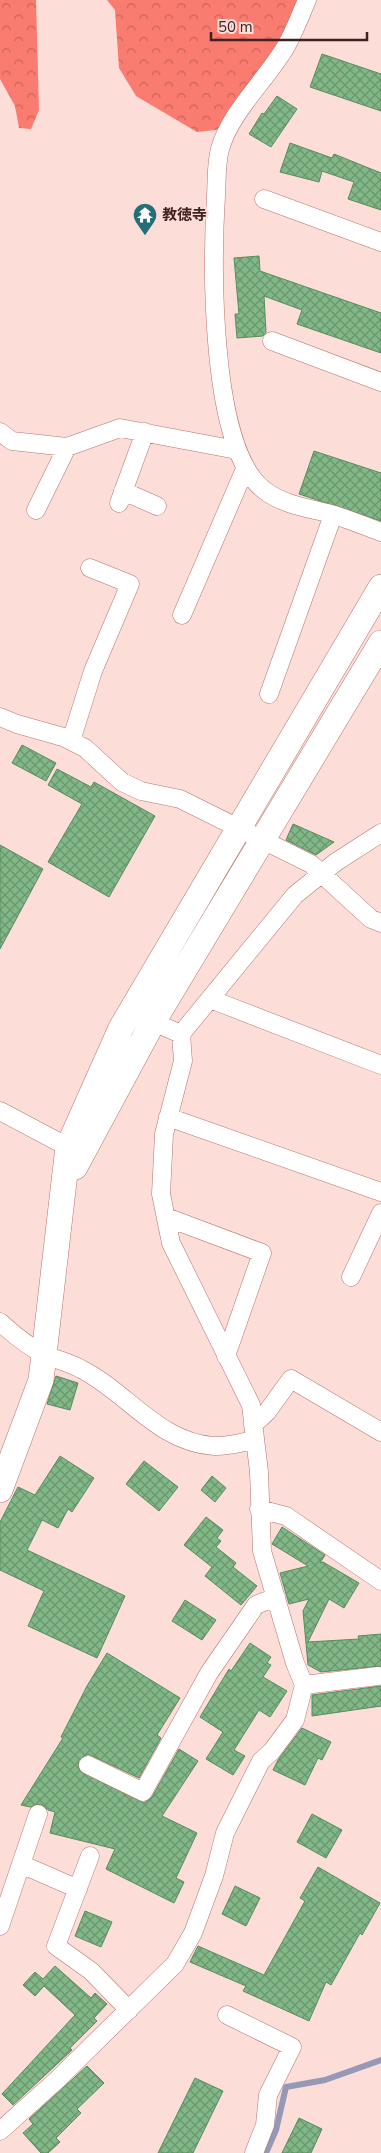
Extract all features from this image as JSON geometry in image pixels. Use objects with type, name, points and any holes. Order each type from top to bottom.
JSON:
[{"type":"street","points":[[307,0],[285,47],[255,92],[230,123],[219,151],[214,266],[221,387],[237,450],[245,469],[264,490],[290,504],[333,515],[381,532]]},
{"type":"street","points":[[264,199],[381,242]]},
{"type":"street","points":[[272,340],[381,382]]},
{"type":"street","points":[[0,432],[12,441],[67,447],[120,428],[237,450]]},
{"type":"street","points":[[145,432],[121,497],[157,506]]},
{"type":"street","points":[[36,510],[67,447]]},
{"type":"street","points":[[182,615],[245,469]]},
{"type":"street","points":[[269,694],[333,515]]},
{"type":"street","points":[[71,741],[93,671],[130,584],[90,568]]},
{"type":"street","points":[[0,1490],[41,1380],[65,1186],[68,1147],[121,1028],[381,587]]},
{"type":"street","points":[[65,1186],[154,1022],[381,642]]},
{"type":"street","points":[[0,717],[16,724],[71,741],[85,748],[122,782],[141,791],[180,799],[239,826],[310,864],[372,919],[381,923]]},
{"type":"street","points":[[0,2131],[58,2078],[175,1964],[193,1933],[214,1876],[225,1833],[261,1761],[295,1720],[304,1685],[295,1663],[262,1551],[251,1405],[171,1243],[160,1194],[164,1134],[183,1061],[181,1034],[296,895],[336,862],[381,833]]},
{"type":"street","points":[[210,999],[381,1065]]},
{"type":"street","points":[[154,1022],[181,1034]]},
{"type":"street","points":[[0,1111],[68,1147]]},
{"type":"street","points":[[168,1117],[381,1192]]},
{"type":"street","points":[[351,1276],[377,1235],[381,1213]]},
{"type":"street","points":[[166,1217],[262,1253],[226,1356]]},
{"type":"street","points":[[0,1322],[16,1337],[44,1354],[82,1369],[104,1383],[150,1421],[192,1442],[215,1447],[254,1432],[291,1379],[381,1432]]},
{"type":"street","points":[[259,1509],[286,1516],[381,1581]]},
{"type":"street","points":[[88,1764],[143,1792],[210,1673],[256,1605],[276,1596]]},
{"type":"street","points":[[304,1685],[378,1676]]},
{"type":"street","points":[[0,1926],[23,1865],[38,1814]]},
{"type":"street","points":[[90,1856],[56,1946],[91,1971],[129,2010]]},
{"type":"street","points":[[23,1865],[78,1889]]},
{"type":"street","points":[[226,2014],[292,2047],[268,2095],[265,2125],[254,2153]]},
{"type":"green space","points":[[0,0],[36,0],[39,110],[31,129],[19,128],[15,106],[0,79]]},
{"type":"green space","points":[[107,0],[305,0],[294,30],[223,129],[197,132],[136,96],[119,68],[115,10]]},
{"type":"building","points":[[322,54],[381,74],[381,111],[310,87]]},
{"type":"building","points":[[277,96],[297,109],[271,147],[249,134],[262,113],[264,114]]},
{"type":"building","points":[[290,143],[332,158],[334,154],[381,173],[381,210],[348,199],[354,182],[322,171],[319,182],[280,172]]},
{"type":"building","points":[[259,256],[260,271],[381,313],[381,353],[297,324],[302,310],[264,296],[266,332],[263,336],[237,338],[235,314],[239,314],[234,258]]},
{"type":"building","points":[[314,451],[381,473],[381,521],[299,494]]},
{"type":"building","points":[[22,745],[56,763],[46,781],[12,763]]},
{"type":"building","points":[[57,769],[91,787],[94,782],[155,816],[109,897],[48,862],[82,804],[48,785]]},
{"type":"building","points":[[293,824],[334,842],[316,855],[286,840]]},
{"type":"building","points":[[0,845],[43,869],[0,949]]},
{"type":"building","points":[[56,1376],[78,1383],[70,1410],[47,1404]]},
{"type":"building","points":[[60,1456],[94,1478],[72,1512],[68,1509],[58,1528],[42,1520],[27,1550],[125,1596],[97,1658],[28,1626],[44,1591],[0,1570],[0,1522],[18,1487],[35,1495]]},
{"type":"building","points":[[144,1461],[178,1487],[159,1511],[126,1484]]},
{"type":"building","points":[[212,1476],[226,1488],[215,1502],[201,1490]]},
{"type":"building","points":[[206,1517],[223,1530],[217,1538],[221,1541],[216,1547],[236,1563],[233,1567],[257,1586],[241,1605],[205,1576],[212,1567],[184,1545]]},
{"type":"building","points":[[282,1527],[325,1555],[320,1563],[323,1562],[359,1583],[344,1608],[329,1599],[308,1642],[359,1639],[358,1636],[381,1634],[381,1666],[321,1672],[308,1665],[303,1611],[309,1599],[289,1604],[280,1573],[308,1566],[272,1544]]},
{"type":"building","points":[[185,1600],[216,1620],[202,1640],[172,1621]]},
{"type":"building","points":[[250,1643],[271,1657],[267,1663],[271,1665],[263,1677],[287,1691],[270,1717],[259,1710],[234,1750],[245,1756],[233,1775],[206,1759],[223,1732],[200,1717],[229,1669],[231,1671]]},
{"type":"building","points":[[107,1653],[180,1698],[157,1735],[161,1738],[139,1778],[88,1754],[78,1761],[80,1771],[144,1803],[152,1797],[179,1749],[198,1761],[162,1816],[197,1833],[176,1878],[184,1882],[174,1903],[106,1869],[115,1849],[50,1833],[55,1812],[48,1810],[41,1804],[30,1807],[21,1805],[63,1738],[61,1737],[87,1686]]},
{"type":"building","points":[[381,1686],[381,1706],[312,1716],[312,1695]]},
{"type":"building","points":[[302,1728],[331,1742],[322,1760],[318,1758],[305,1785],[273,1770],[278,1760]]},
{"type":"building","points":[[312,1814],[342,1830],[326,1858],[297,1842]]},
{"type":"building","points":[[318,1867],[380,1903],[362,1935],[360,1933],[331,1985],[326,1982],[309,2021],[243,1991],[246,1986],[190,1962],[198,1946],[264,1975],[305,1901],[300,1898]]},
{"type":"building","points":[[235,1886],[260,1898],[246,1926],[222,1914]]},
{"type":"building","points":[[85,1911],[112,1922],[101,1947],[75,1936]]},
{"type":"building","points":[[55,1966],[91,1998],[95,1993],[107,2004],[94,2018],[97,2021],[70,2048],[72,2050],[13,2105],[2,2094],[75,2015],[44,1986],[35,1996],[23,1985],[35,1972],[43,1979]]},
{"type":"building","points":[[87,2066],[104,2083],[77,2109],[81,2113],[56,2138],[60,2142],[48,2153],[41,2153],[23,2133],[33,2124],[29,2119]]},
{"type":"building","points":[[195,2078],[223,2091],[193,2153],[158,2153]]},
{"type":"building","points":[[299,2118],[322,2129],[311,2153],[282,2153]]},
{"type":"waterway","points":[[266,2153],[276,2130],[286,2087],[325,2080],[381,2060]]},
{"type":"place","name":"教徳寺","points":[[145,236]]}]
